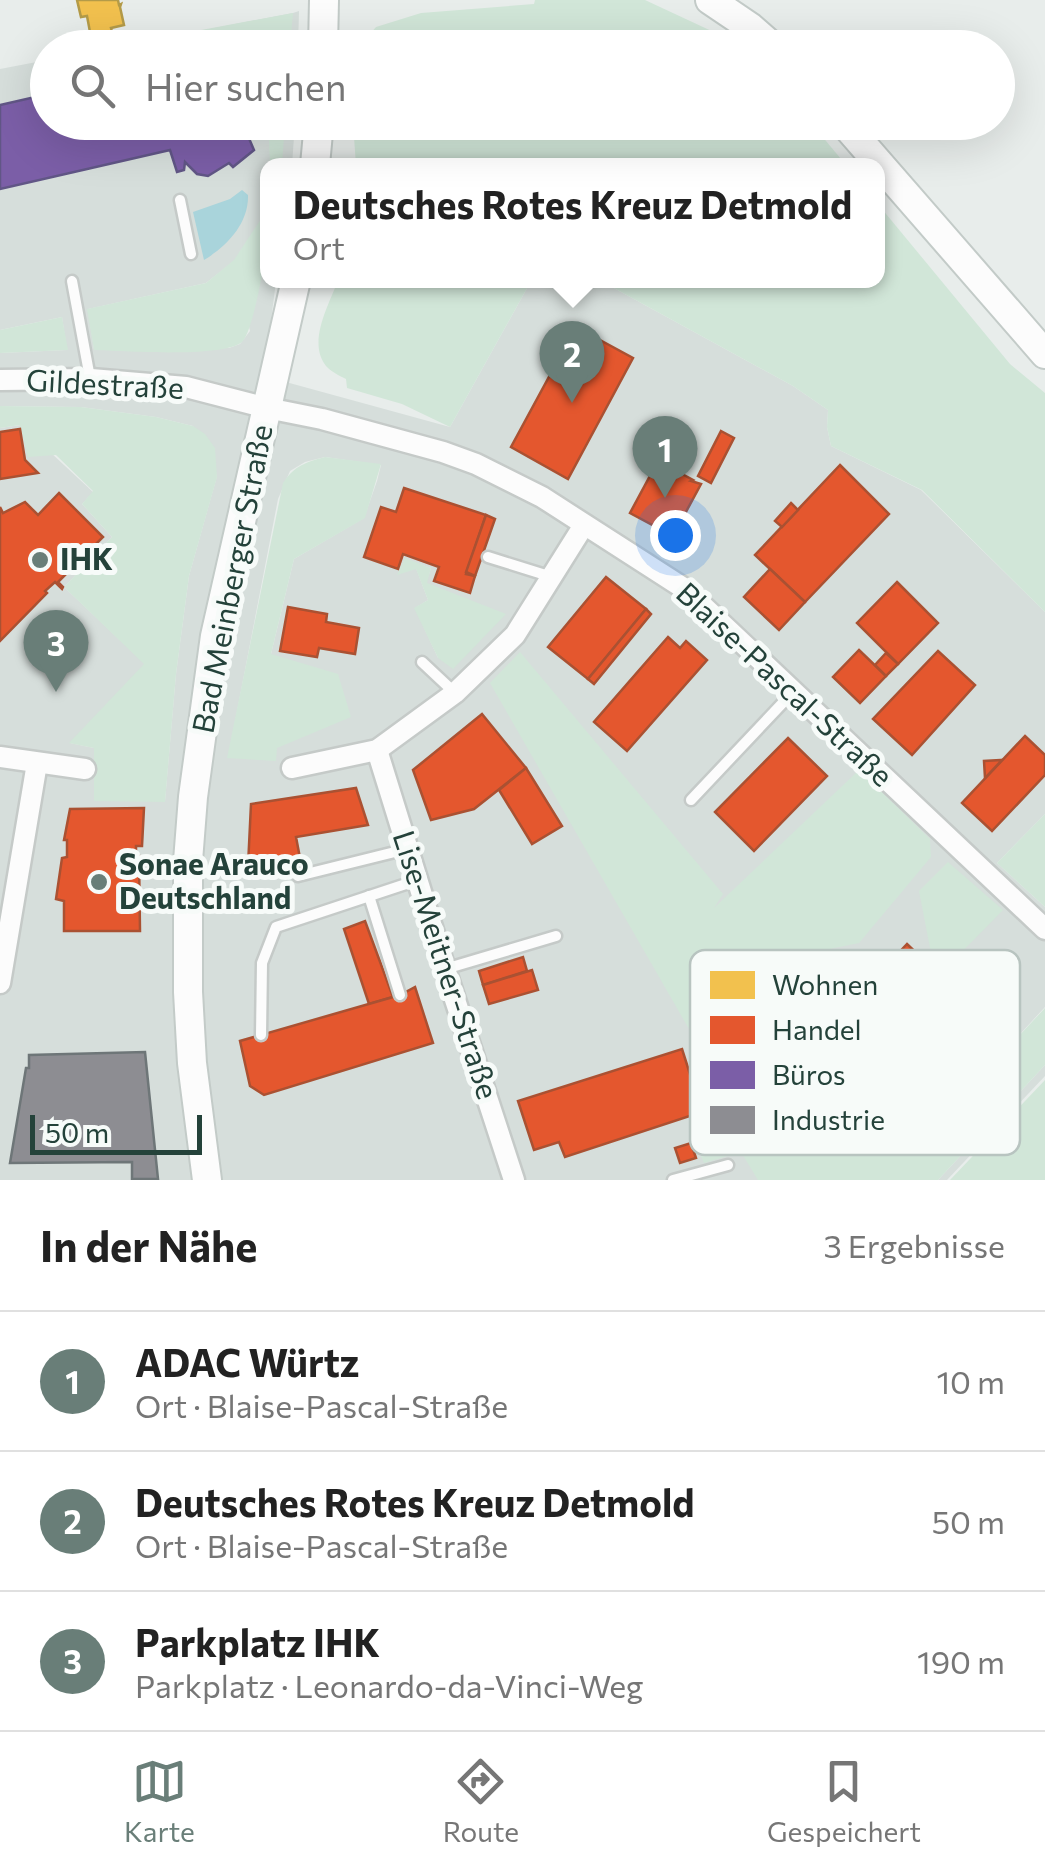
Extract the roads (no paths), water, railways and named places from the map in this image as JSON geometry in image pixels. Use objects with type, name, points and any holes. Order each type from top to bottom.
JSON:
[{"type":"main road","points":[[323,30],[324,0]]},
{"type":"main road","points":[[710,0],[753,30]]},
{"type":"main road","points":[[885,169],[1042,347]]},
{"type":"main road","name":"Bad Meinberger Straße","points":[[207,1180],[192,1063],[188,992],[188,861],[193,798],[208,675],[294,288]]},
{"type":"street","name":"Gildestraße","points":[[0,380],[91,379],[186,387],[267,408]]},
{"type":"street","name":"Blaise-Pascal-Straße","points":[[267,408],[322,418],[476,464],[542,497],[685,589],[1045,929]]},
{"type":"street","points":[[292,768],[377,750],[455,694],[515,635],[584,526]]},
{"type":"street","name":"Lise-Meitner-Straße","points":[[377,750],[514,1180]]},
{"type":"street","points":[[0,757],[85,769]]},
{"type":"street","points":[[0,983],[37,763]]},
{"type":"lane","points":[[180,200],[192,254]]},
{"type":"lane","points":[[72,281],[91,379]]},
{"type":"lane","points":[[488,557],[552,576]]},
{"type":"lane","points":[[422,662],[455,694]]},
{"type":"lane","points":[[691,800],[793,692]]},
{"type":"lane","points":[[298,876],[408,849]]},
{"type":"lane","points":[[261,1036],[262,963],[276,927],[418,880]]},
{"type":"lane","points":[[369,896],[400,995]]},
{"type":"lane","points":[[446,969],[556,936]]},
{"type":"lane","points":[[673,1180],[728,1165]]},
{"type":"water","points":[[242,190],[248,195],[245,216],[228,241],[204,260],[193,212],[230,199]]},
{"type":"place","name":"Deutsches Rotes Kreuz Detmold","points":[[572,403]]},
{"type":"place","name":"ADAC Würtz","points":[[665,498]]},
{"type":"place","name":"IHK","points":[[40,560]]},
{"type":"place","name":"Parkplatz IHK","points":[[56,692]]},
{"type":"place","name":"Sonae Arauco Deutschland","points":[[99,882]]}]
